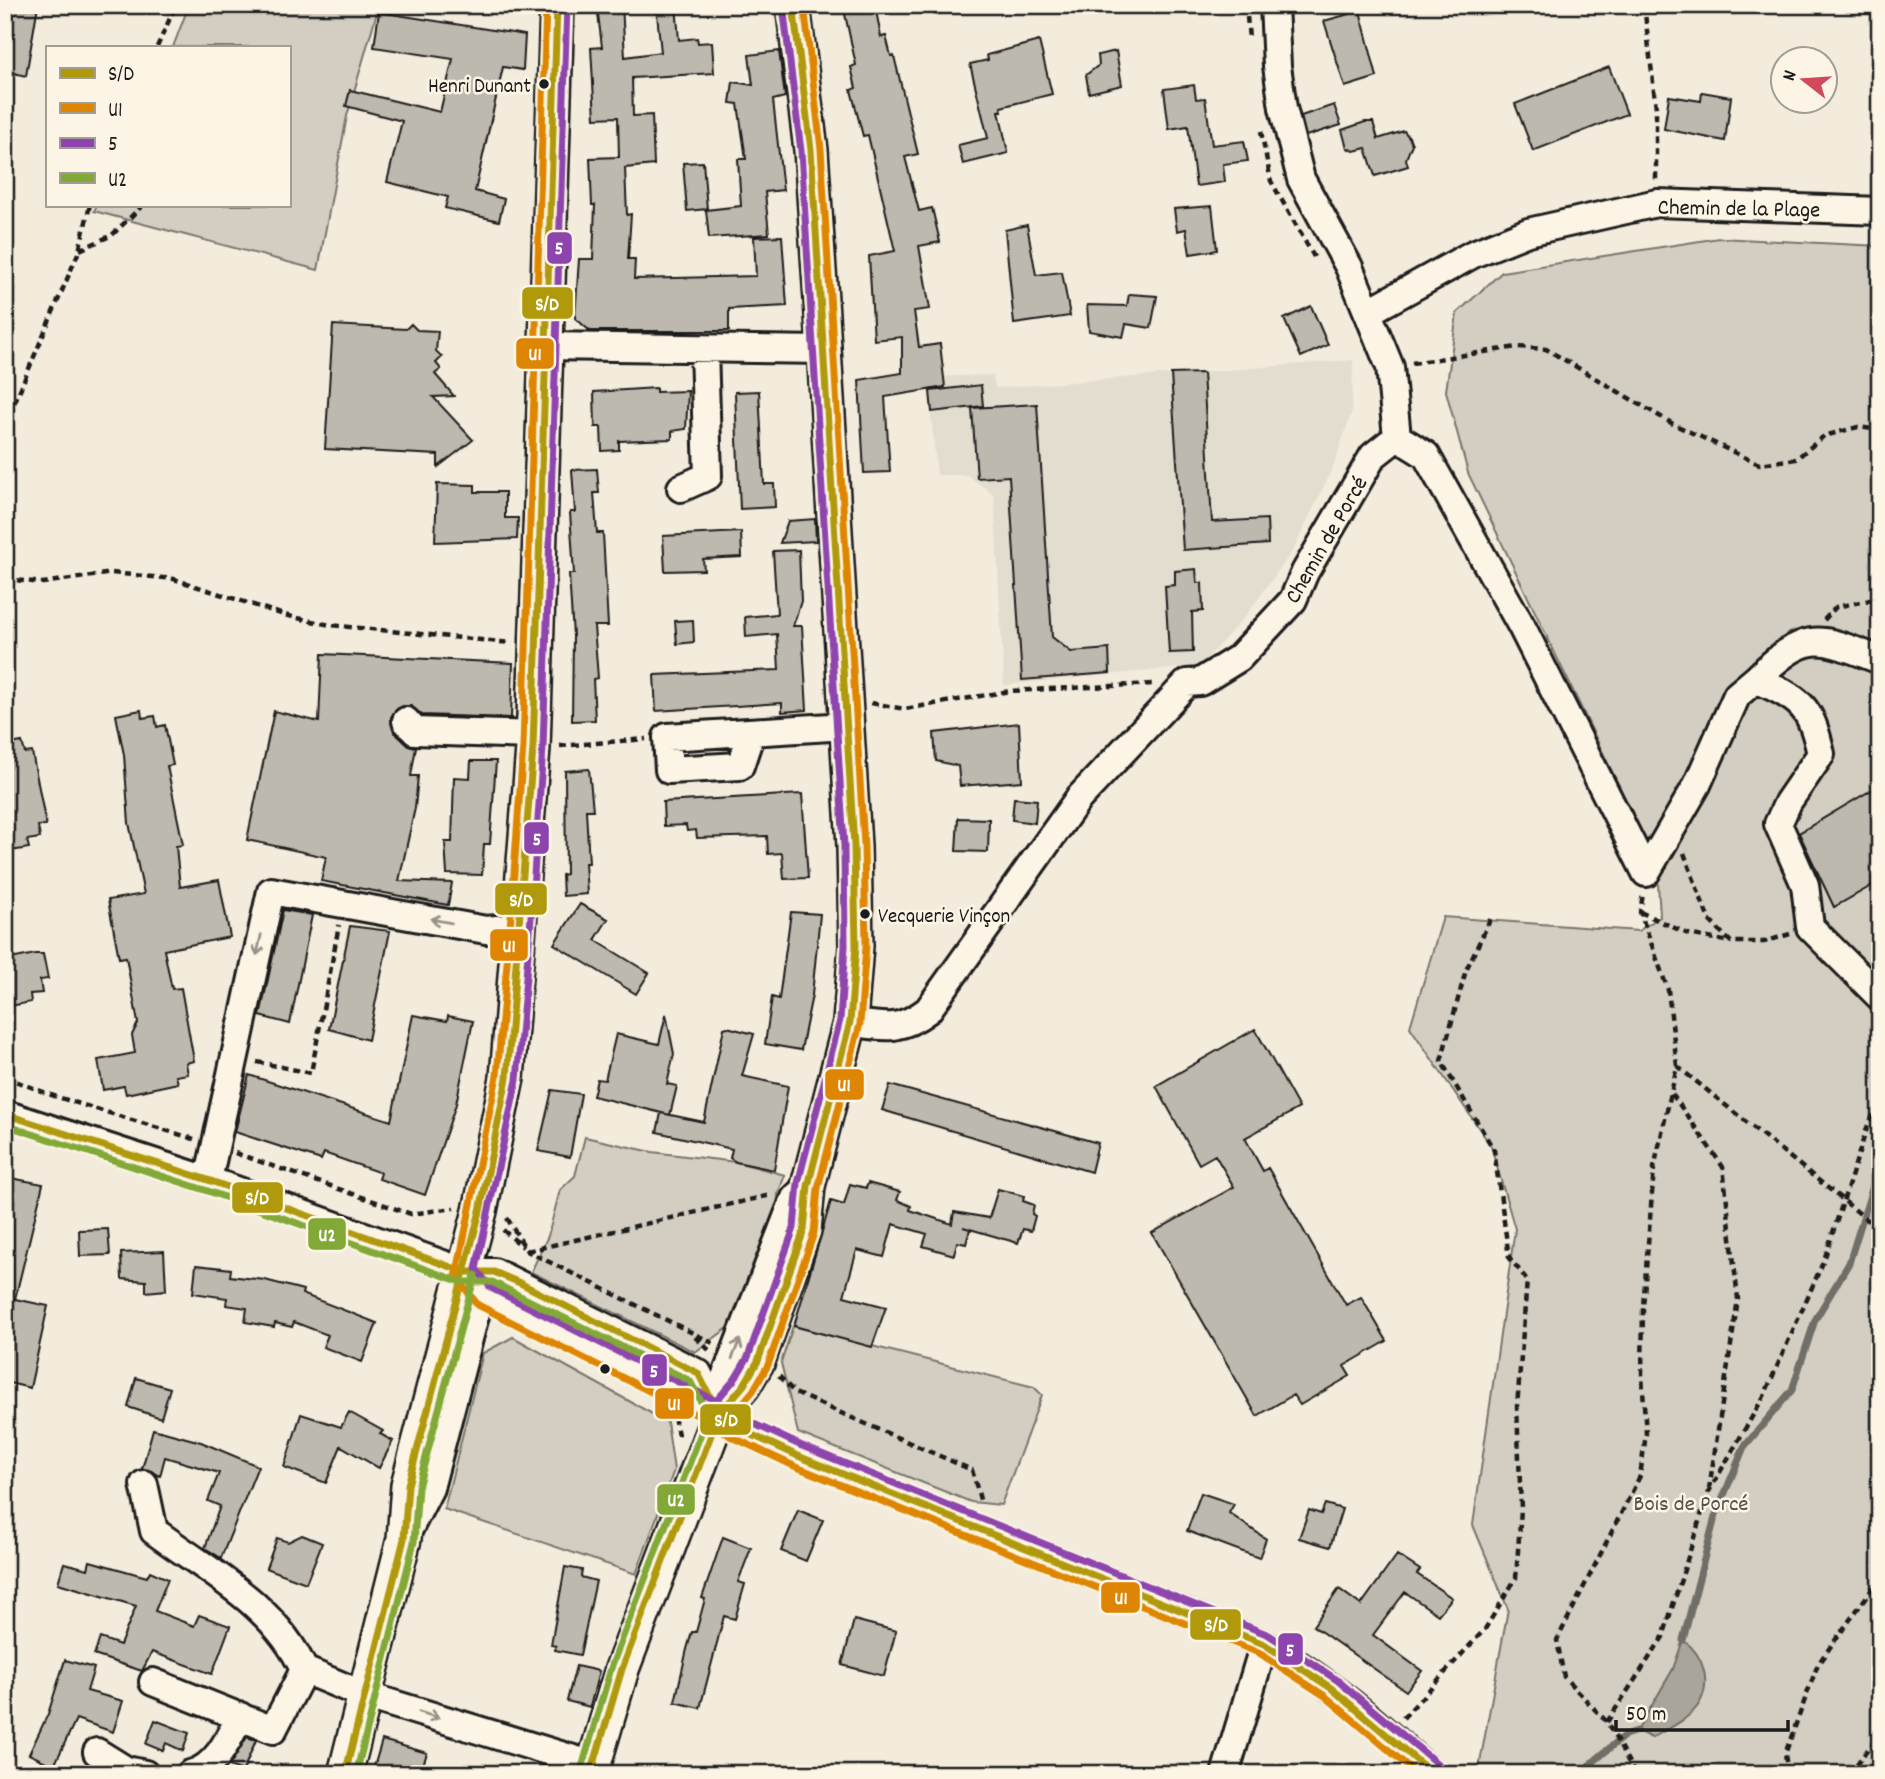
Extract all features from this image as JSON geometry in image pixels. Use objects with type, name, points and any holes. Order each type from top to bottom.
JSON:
[{"type":"main road","points":[[345,1774],[404,1539],[408,1485],[465,1272],[507,1078],[533,741],[557,5]]},
{"type":"main road","points":[[592,1770],[622,1669],[719,1414],[744,1385],[758,1361],[804,1230],[808,1185],[850,1022],[856,946],[846,715],[811,150],[793,5]]},
{"type":"street","points":[[1274,5],[1277,66],[1283,108],[1301,179],[1349,267],[1390,367],[1397,437],[1426,455],[1522,627],[1646,873]]},
{"type":"street","name":"Chemin de la Plage","points":[[1368,312],[1473,254],[1528,232],[1657,203],[1880,211]]},
{"type":"street","points":[[544,346],[825,350]]},
{"type":"street","points":[[681,488],[708,476],[704,350]]},
{"type":"street","name":"Chemin de Porcé","points":[[850,1022],[893,1027],[910,1024],[928,1010],[1079,798],[1187,683],[1200,682],[1238,658],[1293,600],[1305,572],[1373,456],[1397,437]]},
{"type":"street","points":[[1646,873],[1697,785],[1737,695],[1783,653],[1803,644],[1825,639],[1880,660]]},
{"type":"street","points":[[1756,679],[1796,698],[1815,725],[1821,754],[1788,802],[1778,824],[1805,886],[1810,927],[1880,997]]},
{"type":"street","points":[[667,737],[751,733],[846,715]]},
{"type":"street","points":[[406,721],[415,731],[533,741]]},
{"type":"street","points":[[208,1180],[271,891],[486,930],[508,928]]},
{"type":"street","points":[[5,1114],[208,1180],[465,1272],[494,1272],[698,1373],[719,1414],[736,1427],[798,1456],[1264,1644],[1338,1692],[1433,1774]]},
{"type":"street","points":[[144,1484],[154,1531],[254,1604],[293,1645],[304,1670],[364,1695],[592,1770]]},
{"type":"street","points":[[1225,1774],[1264,1644]]},
{"type":"street","points":[[153,1682],[273,1730],[304,1670]]},
{"type":"street","points":[[190,1774],[200,1771],[224,1748],[240,1716]]},
{"type":"street","points":[[97,1752],[126,1770],[145,1774]]},
{"type":"path","points":[[157,46],[176,5]]},
{"type":"path","points":[[1644,5],[1656,108],[1657,203]]},
{"type":"path","points":[[5,425],[79,251],[90,206]]},
{"type":"path","points":[[79,251],[112,235],[143,206]]},
{"type":"path","points":[[1390,367],[1517,347],[1546,349],[1674,424],[1759,464],[1796,459],[1824,436],[1858,428],[1880,429]]},
{"type":"path","points":[[5,579],[43,583],[112,573],[174,579],[284,615],[330,625],[536,644]]},
{"type":"path","points":[[1803,644],[1836,607],[1880,598]]},
{"type":"path","points":[[846,715],[870,703],[905,709],[1010,691],[1187,683]]},
{"type":"path","points":[[533,741],[667,737]]},
{"type":"path","points":[[1673,825],[1709,920],[1731,942]]},
{"type":"path","points":[[1635,1774],[1606,1722],[1564,1677],[1557,1640],[1640,1476],[1646,1434],[1642,1375],[1643,1307],[1654,1168],[1677,1066],[1668,990],[1640,912],[1646,873]]},
{"type":"path","points":[[235,1058],[311,1073],[343,904]]},
{"type":"path","points":[[1640,912],[1688,933],[1731,942],[1764,942],[1810,927]]},
{"type":"path","points":[[1388,1734],[1485,1629],[1516,1578],[1521,1509],[1517,1407],[1527,1280],[1509,1257],[1494,1150],[1441,1061],[1466,970],[1491,918]]},
{"type":"path","points":[[1677,1066],[1880,1230]]},
{"type":"path","points":[[5,1077],[54,1096],[216,1146],[411,1214],[463,1207]]},
{"type":"path","points":[[1606,1722],[1663,1637],[1708,1493],[1738,1299],[1723,1167],[1671,1093]]},
{"type":"path","points":[[1708,1493],[1764,1396],[1824,1261],[1868,1125],[1880,1103]]},
{"type":"path","points":[[690,1333],[527,1251],[808,1185]]},
{"type":"path","points":[[770,1368],[795,1393],[972,1470],[989,1531]]},
{"type":"path","points":[[1788,1774],[1785,1754],[1818,1664],[1880,1578]]},
{"type":"path","points":[[1849,1774],[1880,1734]]},
{"type":"shaded area","points":[[1353,360],[1352,411],[1333,467],[1294,549],[1247,614],[1200,666],[1004,685],[994,495],[967,475],[937,475],[927,377],[993,375],[995,388]]},
{"type":"shaded area","points":[[1683,1640],[1701,1662],[1705,1689],[1697,1707],[1652,1738],[1637,1731],[1673,1669]]},
{"type":"green space","points":[[189,5],[379,5],[347,116],[318,270],[94,211],[96,206],[290,206],[290,46],[173,46]]},
{"type":"green space","name":"Bois de Porcé","points":[[1719,238],[1880,246],[1880,1774],[1478,1774],[1508,1609],[1473,1525],[1515,1229],[1491,1146],[1410,1027],[1443,917],[1638,931],[1660,917],[1658,883],[1647,844],[1468,473],[1446,391],[1457,313],[1502,272]]},
{"type":"green space","points":[[585,1137],[652,1152],[736,1162],[785,1175],[778,1194],[777,1213],[732,1325],[695,1352],[531,1272],[548,1236],[560,1190],[575,1176]]},
{"type":"green space","points":[[793,1326],[1034,1387],[1042,1395],[1001,1505],[971,1502],[798,1433],[781,1363]]},
{"type":"green space","points":[[513,1337],[667,1422],[674,1470],[636,1574],[444,1509],[483,1353]]},
{"type":"building","points":[[5,5],[38,5],[26,76],[5,71]]},
{"type":"building","points":[[597,5],[622,5],[625,57],[661,52],[656,5],[676,5],[679,40],[697,38],[698,43],[712,42],[714,73],[632,78],[633,116],[652,115],[654,165],[625,168],[627,215],[631,214],[628,259],[635,259],[634,279],[756,276],[754,237],[782,236],[787,306],[729,309],[729,331],[590,331],[575,318],[579,259],[593,259],[595,205],[592,205],[590,158],[619,157],[618,117],[595,118],[591,48],[602,47]]},
{"type":"building","points":[[843,5],[875,5],[881,37],[886,36],[891,56],[894,56],[918,154],[905,157],[919,211],[932,208],[940,242],[919,246],[930,309],[914,311],[919,347],[940,344],[945,387],[885,397],[890,472],[864,473],[859,380],[902,373],[902,337],[874,340],[869,256],[895,251],[868,135],[863,136],[851,90],[856,88],[851,67],[856,65]]},
{"type":"building","points":[[1360,11],[1377,77],[1345,87],[1324,21]]},
{"type":"building","points":[[379,12],[525,35],[523,70],[503,67],[475,191],[504,199],[499,221],[445,208],[448,197],[387,182],[402,121],[346,106],[350,90],[440,112],[453,59],[374,47]]},
{"type":"building","points":[[1039,41],[1052,94],[1001,107],[1002,111],[999,111],[1008,153],[963,164],[958,145],[988,138],[970,64],[988,60],[987,55]]},
{"type":"building","points":[[779,51],[785,97],[773,100],[783,190],[765,192],[769,234],[709,238],[706,210],[741,206],[738,159],[746,159],[738,104],[730,103],[733,82],[753,85],[749,55]]},
{"type":"building","points":[[1116,51],[1122,85],[1089,93],[1086,75],[1099,65],[1098,55]]},
{"type":"building","points":[[1609,67],[1627,114],[1533,151],[1515,104]]},
{"type":"building","points":[[1194,85],[1196,99],[1205,98],[1212,145],[1244,141],[1248,161],[1223,164],[1225,182],[1196,186],[1188,126],[1169,129],[1164,89]]},
{"type":"building","points":[[1702,92],[1731,97],[1725,141],[1664,129],[1669,96],[1701,101]]},
{"type":"building","points":[[1334,105],[1341,125],[1306,136],[1301,116]]},
{"type":"building","points":[[1373,122],[1378,139],[1404,131],[1412,144],[1406,159],[1408,166],[1375,176],[1366,148],[1354,151],[1347,148],[1342,130]]},
{"type":"building","points":[[703,162],[707,209],[687,211],[683,163]]},
{"type":"building","points":[[1212,206],[1217,250],[1190,254],[1186,229],[1177,231],[1174,209]]},
{"type":"building","points":[[1027,225],[1036,275],[1062,272],[1070,316],[1014,324],[1005,230]]},
{"type":"building","points":[[1129,294],[1157,296],[1151,328],[1126,324],[1123,337],[1089,331],[1087,305],[1127,306]]},
{"type":"building","points":[[1311,306],[1328,345],[1301,357],[1284,319]]},
{"type":"building","points":[[411,324],[417,330],[438,331],[436,351],[442,357],[436,363],[441,369],[435,374],[454,396],[433,397],[473,440],[438,467],[438,455],[325,449],[333,325],[406,329]]},
{"type":"building","points":[[1203,373],[1212,522],[1267,519],[1268,544],[1183,550],[1171,374]]},
{"type":"building","points":[[981,385],[983,406],[932,412],[930,391]]},
{"type":"building","points":[[656,388],[656,392],[688,391],[686,429],[672,431],[672,439],[619,441],[619,450],[602,451],[601,427],[595,427],[594,392]]},
{"type":"building","points":[[759,391],[764,484],[774,484],[775,507],[740,509],[735,392]]},
{"type":"building","points":[[1037,404],[1052,637],[1071,652],[1109,649],[1110,673],[1022,680],[1009,476],[977,478],[972,408]]},
{"type":"building","points":[[597,469],[599,493],[594,493],[597,533],[603,533],[608,626],[594,626],[598,678],[593,679],[595,720],[572,721],[573,636],[569,574],[574,574],[570,512],[575,512],[572,470]]},
{"type":"building","points":[[437,484],[475,485],[475,492],[505,492],[505,518],[518,518],[517,539],[435,542]]},
{"type":"building","points":[[815,519],[816,541],[780,543],[788,521]]},
{"type":"building","points":[[741,532],[742,557],[703,559],[704,570],[665,571],[663,536]]},
{"type":"building","points":[[799,550],[801,601],[793,626],[802,626],[807,710],[782,712],[782,703],[656,711],[654,675],[779,670],[777,634],[746,637],[745,617],[777,614],[773,551]]},
{"type":"building","points":[[1196,569],[1197,582],[1202,583],[1203,611],[1192,612],[1193,652],[1169,653],[1165,586],[1175,585],[1175,571]]},
{"type":"building","points":[[693,620],[694,642],[677,644],[675,621]]},
{"type":"building","points":[[322,654],[513,663],[511,718],[422,715],[411,706],[403,706],[391,717],[394,732],[408,745],[416,747],[411,776],[418,776],[415,808],[399,881],[452,883],[448,905],[321,881],[326,857],[247,840],[274,711],[319,722]]},
{"type":"building","points":[[141,710],[142,718],[155,716],[157,727],[165,725],[173,765],[167,766],[183,845],[176,846],[180,887],[219,880],[230,937],[164,950],[172,989],[181,988],[194,1061],[186,1063],[188,1074],[176,1076],[178,1083],[126,1094],[124,1086],[103,1090],[98,1060],[135,1053],[132,1035],[138,1023],[126,957],[119,958],[108,900],[144,894],[129,823],[124,755],[116,715]]},
{"type":"building","points":[[1019,723],[1022,781],[960,786],[958,766],[936,761],[934,733]]},
{"type":"building","points":[[22,742],[25,753],[32,752],[46,825],[38,826],[40,838],[27,840],[29,848],[5,852],[5,745]]},
{"type":"building","points":[[471,761],[496,761],[490,844],[484,844],[482,875],[447,874],[445,842],[452,842],[454,777],[470,778]]},
{"type":"building","points":[[589,769],[593,810],[586,810],[589,863],[585,863],[587,894],[563,896],[562,875],[566,874],[565,771]]},
{"type":"building","points":[[1880,785],[1880,881],[1834,907],[1799,833]]},
{"type":"building","points":[[802,794],[808,878],[784,879],[782,853],[768,854],[767,836],[697,838],[696,830],[687,831],[686,825],[664,826],[663,802]]},
{"type":"building","points":[[1014,798],[1037,800],[1035,823],[1012,820]]},
{"type":"building","points":[[958,818],[989,819],[988,852],[956,851]]},
{"type":"building","points":[[580,904],[608,919],[595,940],[649,973],[636,994],[554,944]]},
{"type":"building","points":[[283,910],[312,915],[290,1024],[260,1016]]},
{"type":"building","points":[[791,912],[820,914],[812,995],[801,1050],[765,1044],[772,997],[779,999]]},
{"type":"building","points":[[350,926],[390,931],[368,1040],[329,1029]]},
{"type":"building","points":[[43,954],[48,979],[40,980],[42,993],[30,994],[31,1002],[5,1007],[6,960]]},
{"type":"building","points":[[666,1014],[674,1054],[667,1084],[677,1086],[670,1115],[593,1096],[597,1079],[605,1080],[616,1034],[659,1044]]},
{"type":"building","points":[[413,1015],[447,1021],[448,1016],[473,1021],[456,1104],[425,1195],[379,1179],[381,1173],[324,1153],[321,1160],[235,1132],[249,1075],[391,1121]]},
{"type":"building","points":[[724,1028],[754,1034],[742,1076],[788,1086],[774,1170],[736,1162],[730,1158],[732,1149],[657,1132],[661,1113],[704,1122]]},
{"type":"building","points":[[1255,1029],[1299,1108],[1245,1138],[1263,1171],[1268,1168],[1346,1305],[1361,1297],[1387,1341],[1344,1366],[1350,1376],[1300,1405],[1293,1395],[1257,1416],[1152,1233],[1234,1187],[1215,1155],[1199,1164],[1156,1086]]},
{"type":"building","points":[[890,1085],[1098,1143],[1091,1172],[882,1110]]},
{"type":"building","points":[[552,1090],[581,1094],[570,1157],[538,1151]]},
{"type":"building","points":[[5,1177],[43,1184],[15,1299],[48,1306],[30,1388],[5,1382]]},
{"type":"building","points":[[868,1183],[900,1192],[897,1200],[911,1206],[910,1210],[952,1224],[954,1212],[989,1218],[998,1189],[1024,1196],[1023,1201],[1034,1205],[1032,1214],[1035,1216],[1031,1231],[1023,1229],[1018,1243],[970,1229],[966,1244],[957,1242],[954,1255],[923,1246],[927,1234],[893,1224],[884,1257],[857,1250],[844,1296],[886,1307],[872,1347],[794,1326],[831,1201],[844,1205],[850,1184],[866,1188]]},
{"type":"building","points":[[108,1229],[110,1255],[80,1256],[79,1230]]},
{"type":"building","points":[[164,1251],[166,1290],[146,1292],[146,1281],[122,1279],[121,1253]]},
{"type":"building","points":[[196,1265],[231,1269],[230,1276],[265,1280],[303,1290],[302,1294],[377,1323],[362,1362],[323,1347],[328,1335],[294,1322],[292,1327],[275,1323],[274,1327],[245,1322],[247,1308],[226,1305],[227,1298],[193,1293]]},
{"type":"building","points":[[136,1378],[170,1388],[161,1418],[128,1407]]},
{"type":"building","points":[[349,1412],[383,1431],[380,1434],[393,1441],[379,1468],[341,1446],[326,1483],[284,1467],[301,1414],[341,1427]]},
{"type":"building","points":[[153,1429],[201,1442],[258,1466],[221,1558],[205,1548],[220,1506],[208,1501],[219,1473],[165,1457],[160,1476],[142,1469]]},
{"type":"building","points":[[1201,1493],[1234,1504],[1229,1513],[1266,1539],[1259,1558],[1187,1531]]},
{"type":"building","points":[[1325,1504],[1342,1509],[1330,1547],[1299,1538],[1309,1510],[1321,1514]]},
{"type":"building","points":[[798,1510],[823,1520],[806,1561],[781,1551]]},
{"type":"building","points":[[302,1535],[322,1543],[306,1583],[266,1568],[277,1538],[288,1542]]},
{"type":"building","points":[[723,1537],[751,1548],[738,1582],[745,1584],[735,1619],[724,1616],[700,1708],[675,1702],[687,1649],[692,1632],[696,1632],[705,1599],[702,1598]]},
{"type":"building","points":[[1397,1555],[1420,1570],[1417,1574],[1452,1598],[1438,1615],[1405,1592],[1373,1635],[1422,1671],[1406,1691],[1313,1626],[1339,1589],[1361,1605]]},
{"type":"building","points":[[90,1561],[147,1577],[150,1571],[168,1579],[155,1611],[194,1626],[199,1615],[230,1626],[212,1674],[152,1652],[142,1671],[94,1655],[100,1638],[120,1645],[136,1606],[58,1583],[64,1563],[88,1569]]},
{"type":"building","points":[[565,1567],[582,1570],[581,1577],[596,1581],[580,1655],[555,1650],[556,1646],[551,1645]]},
{"type":"building","points":[[854,1620],[896,1631],[884,1676],[842,1665]]},
{"type":"building","points":[[65,1660],[94,1668],[87,1691],[123,1701],[113,1732],[76,1719],[54,1766],[29,1754],[48,1714]]},
{"type":"building","points":[[576,1666],[599,1671],[590,1707],[567,1701]]},
{"type":"building","points":[[155,1720],[189,1733],[183,1751],[166,1743],[163,1751],[146,1744]]},
{"type":"building","points":[[247,1737],[256,1740],[243,1771],[229,1766]]},
{"type":"building","points":[[382,1740],[427,1753],[420,1774],[372,1774]]},
{"type":"waterway","points":[[1683,1640],[1715,1517],[1744,1447],[1792,1390],[1815,1320],[1849,1263],[1880,1163]]},
{"type":"waterway","points":[[1579,1774],[1625,1735],[1637,1731]]},
{"type":"transit line","name":"U1","points":[[546,5],[523,747],[497,1076],[456,1277],[478,1305],[713,1423],[730,1436],[794,1466],[1259,1653],[1325,1696],[1417,1774]]},
{"type":"transit line","name":"S/D","points":[[345,1774],[404,1539],[408,1485],[480,1211],[507,1078],[533,748],[557,5]]},
{"type":"transit line","name":"5","points":[[567,5],[543,748],[530,931],[517,1080],[476,1269],[491,1288],[724,1405],[741,1418],[802,1446],[1269,1635],[1337,1680],[1440,1766]]},
{"type":"transit line","name":"S/D","points":[[591,1774],[622,1669],[719,1414],[744,1385],[758,1361],[804,1230],[808,1186],[850,1022],[856,946],[854,846],[811,150],[793,5]]},
{"type":"transit line","name":"U1","points":[[727,1421],[753,1391],[768,1365],[814,1233],[818,1188],[860,1024],[866,946],[864,845],[821,149],[804,5]]},
{"type":"transit line","name":"5","points":[[711,1407],[735,1379],[748,1357],[794,1228],[798,1183],[840,1020],[845,946],[844,846],[801,151],[783,6]]},
{"type":"transit line","name":"S/D","points":[[5,1114],[208,1180],[465,1272],[494,1272],[520,1283],[698,1373],[719,1414],[735,1427],[798,1456],[1264,1644],[1331,1688],[1433,1774]]},
{"type":"transit line","name":"U2","points":[[5,1125],[205,1190],[461,1282],[492,1282],[690,1381],[708,1415],[612,1665],[581,1771]]},
{"type":"transit line","name":"U2","points":[[356,1774],[414,1542],[418,1487],[475,1275]]},
{"type":"place","name":"Henri Dunant","points":[[544,84]]},
{"type":"place","name":"Vecquerie Vinçon","points":[[865,914]]}]
